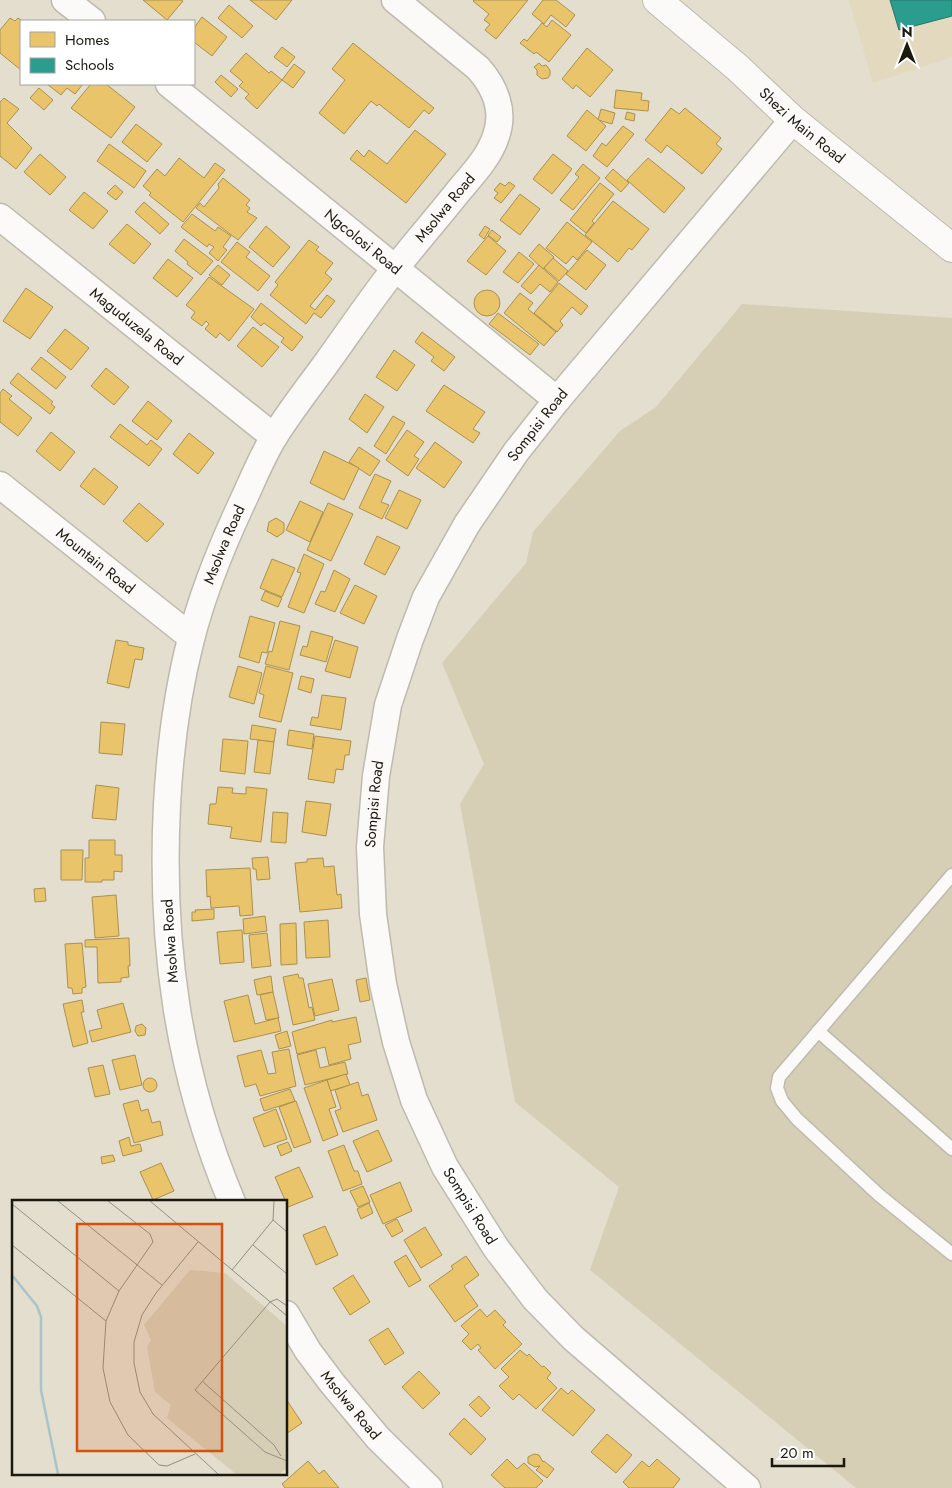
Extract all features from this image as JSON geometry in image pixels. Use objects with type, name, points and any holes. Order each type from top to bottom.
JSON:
[{"type":"street","points":[[65,0],[91,20]]},
{"type":"street","name":"Msolwa Road","points":[[231,1200],[218,1169],[197,1107],[172,983],[164,854],[169,766],[180,689],[191,637],[212,571],[274,437],[396,267],[489,152],[497,135],[500,118],[498,104],[489,80],[478,68],[395,0]]},
{"type":"street","name":"Shezi Main Road","points":[[657,0],[738,68],[792,120],[952,248]]},
{"type":"street","name":"Ngcolosi Road","points":[[170,85],[557,400]]},
{"type":"street","name":"Sompisi Road","points":[[747,1488],[573,1338],[535,1299],[496,1248],[445,1167],[414,1100],[396,1042],[383,984],[373,914],[370,847],[376,776],[388,705],[426,597],[467,524],[516,452],[557,400],[792,120]]},
{"type":"street","name":"Maguduzela Road","points":[[0,217],[274,437]]},
{"type":"street","name":"Mountain Road","points":[[0,486],[191,637]]},
{"type":"street","name":"Msolwa Road","points":[[288,1317],[308,1351],[332,1383],[378,1438],[429,1488]]},
{"type":"lane","points":[[952,874],[779,1077],[777,1088],[782,1101],[797,1119],[879,1195],[952,1254]]},
{"type":"lane","points":[[818,1032],[952,1148]]},
{"type":"shaded area","points":[[849,0],[952,0],[952,57],[873,83]]},
{"type":"shaded area","points":[[742,304],[952,318],[952,1488],[856,1488],[590,1270],[619,1187],[515,1102],[460,804],[484,764],[442,663],[526,563],[533,532],[620,431],[656,407]]},
{"type":"building: Homes","points":[[143,0],[181,0],[183,1],[167,20]]},
{"type":"building: Homes","points":[[250,0],[292,0],[276,20]]},
{"type":"building: Homes","points":[[474,0],[528,0],[496,39],[485,30],[490,24],[484,20],[489,14]]},
{"type":"building: Homes","points":[[543,0],[556,0],[575,15],[566,27],[551,15],[544,24],[532,14]]},
{"type":"building: Homes","points":[[229,5],[253,26],[242,38],[218,18]]},
{"type":"building: Homes","points":[[202,17],[227,37],[212,56],[195,43],[195,27]]},
{"type":"building: Homes","points":[[10,18],[15,21],[18,18],[21,20],[20,69],[0,53],[0,30]]},
{"type":"building: Homes","points":[[552,20],[571,35],[549,62],[536,52],[534,54],[520,43],[524,39],[527,41],[542,23],[547,27]]},
{"type":"building: Homes","points":[[353,43],[434,108],[429,114],[424,110],[409,128],[379,104],[377,106],[371,101],[344,134],[319,113],[345,80],[332,69]]},
{"type":"building: Homes","points":[[282,47],[295,57],[287,67],[274,57]]},
{"type":"building: Homes","points":[[587,48],[613,70],[590,97],[576,85],[573,89],[562,79]]},
{"type":"building: Homes","points":[[246,53],[269,73],[271,71],[282,80],[257,109],[245,98],[249,94],[239,86],[243,82],[230,71]]},
{"type":"building: Homes","points":[[539,63],[542,66],[546,65],[550,70],[548,78],[542,79],[537,75],[537,70],[534,67]]},
{"type":"building: Homes","points":[[294,64],[305,72],[293,88],[282,80]]},
{"type":"building: Homes","points":[[221,75],[238,89],[231,97],[215,82]]},
{"type":"building: Homes","points":[[48,85],[82,85],[75,94],[67,88],[61,95]]},
{"type":"building: Homes","points":[[90,85],[107,85],[135,107],[111,138],[71,108]]},
{"type":"building: Homes","points":[[39,88],[53,100],[44,110],[30,98]]},
{"type":"building: Homes","points":[[616,90],[642,93],[641,100],[649,101],[648,111],[614,108]]},
{"type":"building: Homes","points":[[4,98],[19,109],[7,123],[32,148],[16,169],[0,156],[0,102]]},
{"type":"building: Homes","points":[[671,108],[679,114],[685,108],[721,138],[716,144],[722,149],[702,174],[667,145],[661,153],[645,140]]},
{"type":"building: Homes","points":[[601,109],[615,113],[612,124],[598,120]]},
{"type":"building: Homes","points":[[587,110],[606,126],[586,151],[567,136]]},
{"type":"building: Homes","points":[[627,112],[635,114],[634,121],[625,119]]},
{"type":"building: Homes","points":[[136,124],[162,144],[147,162],[122,142]]},
{"type":"building: Homes","points":[[623,126],[634,134],[607,167],[593,156],[602,143],[606,146]]},
{"type":"building: Homes","points":[[415,130],[446,154],[406,203],[350,159],[357,150],[364,157],[369,150],[387,164]]},
{"type":"building: Homes","points":[[109,144],[146,171],[134,188],[97,161]]},
{"type":"building: Homes","points":[[40,154],[66,177],[50,195],[24,172]]},
{"type":"building: Homes","points":[[553,154],[572,169],[552,194],[533,179]]},
{"type":"building: Homes","points":[[179,158],[204,178],[215,163],[225,170],[183,222],[149,195],[151,193],[143,186],[157,169],[165,176]]},
{"type":"building: Homes","points":[[648,158],[685,188],[664,213],[627,180]]},
{"type":"building: Homes","points":[[583,164],[600,178],[573,210],[560,200],[579,177],[575,174]]},
{"type":"building: Homes","points":[[613,169],[629,183],[621,192],[605,178]]},
{"type":"building: Homes","points":[[223,178],[250,200],[246,205],[250,208],[247,212],[257,218],[238,240],[196,208],[200,203],[204,207],[219,188],[218,184]]},
{"type":"building: Homes","points":[[509,182],[515,186],[501,203],[494,198],[498,193],[494,190],[500,183],[505,186]]},
{"type":"building: Homes","points":[[600,183],[614,194],[592,221],[594,223],[586,233],[570,220]]},
{"type":"building: Homes","points":[[115,185],[123,192],[116,200],[107,193]]},
{"type":"building: Homes","points":[[84,192],[108,211],[93,229],[69,210]]},
{"type":"building: Homes","points":[[520,194],[540,209],[520,235],[500,220]]},
{"type":"building: Homes","points":[[613,201],[649,229],[632,250],[629,248],[618,262],[585,235]]},
{"type":"building: Homes","points":[[144,202],[169,224],[160,234],[135,212]]},
{"type":"building: Homes","points":[[192,214],[215,231],[218,227],[231,236],[223,247],[227,250],[218,261],[209,253],[214,247],[209,244],[207,247],[181,227]]},
{"type":"building: Homes","points":[[567,222],[592,242],[577,260],[573,256],[566,264],[546,248]]},
{"type":"building: Homes","points":[[127,224],[151,244],[134,264],[109,244]]},
{"type":"building: Homes","points":[[266,226],[290,247],[273,267],[249,247]]},
{"type":"building: Homes","points":[[485,226],[490,229],[484,239],[479,235]]},
{"type":"building: Homes","points":[[492,230],[501,237],[497,242],[488,235]]},
{"type":"building: Homes","points":[[488,236],[506,251],[486,275],[467,261]]},
{"type":"building: Homes","points":[[184,239],[213,261],[201,275],[175,251]]},
{"type":"building: Homes","points":[[309,240],[319,247],[316,250],[333,263],[325,273],[332,279],[310,306],[315,310],[327,295],[335,301],[321,318],[314,313],[306,324],[270,295],[278,285],[275,282]]},
{"type":"building: Homes","points":[[237,242],[250,252],[246,257],[270,276],[258,291],[221,262]]},
{"type":"building: Homes","points":[[539,244],[554,257],[543,269],[529,256]]},
{"type":"building: Homes","points":[[587,250],[606,265],[586,290],[566,274]]},
{"type":"building: Homes","points":[[519,252],[534,264],[518,283],[503,272]]},
{"type":"building: Homes","points":[[553,258],[568,271],[559,281],[544,268]]},
{"type":"building: Homes","points":[[168,259],[193,278],[177,297],[153,278]]},
{"type":"building: Homes","points":[[218,265],[230,275],[222,285],[209,275]]},
{"type":"building: Homes","points":[[539,265],[558,282],[550,292],[540,284],[531,294],[521,286]]},
{"type":"building: Homes","points":[[209,277],[254,309],[229,341],[220,333],[216,338],[205,329],[209,324],[206,321],[202,326],[191,318],[195,312],[186,305]]},
{"type":"building: Homes","points":[[559,283],[588,306],[581,315],[572,307],[560,321],[563,325],[557,332],[534,313]]},
{"type":"building: Homes","points":[[26,288],[53,307],[30,339],[3,321]]},
{"type":"building: Homes","points":[[487,290],[496,294],[500,303],[496,312],[487,316],[478,312],[474,303],[478,294]]},
{"type":"building: Homes","points":[[520,293],[533,303],[528,309],[556,332],[544,346],[504,313]]},
{"type":"building: Homes","points":[[261,303],[303,337],[292,351],[281,342],[284,338],[264,323],[261,326],[251,317]]},
{"type":"building: Homes","points":[[498,313],[539,344],[530,355],[489,324]]},
{"type":"building: Homes","points":[[253,327],[279,347],[262,367],[237,346]]},
{"type":"building: Homes","points":[[65,329],[89,348],[71,370],[47,351]]},
{"type":"building: Homes","points":[[422,332],[455,357],[444,371],[431,361],[434,357],[415,342]]},
{"type":"building: Homes","points":[[394,350],[415,365],[397,391],[376,377]]},
{"type":"building: Homes","points":[[41,357],[66,377],[56,389],[31,369]]},
{"type":"building: Homes","points":[[106,368],[129,387],[114,405],[91,386]]},
{"type":"building: Homes","points":[[18,373],[53,402],[51,404],[55,407],[50,414],[10,383]]},
{"type":"building: Homes","points":[[444,385],[485,412],[473,429],[480,433],[473,443],[426,411]]},
{"type":"building: Homes","points":[[3,389],[12,396],[9,399],[32,418],[18,436],[0,422],[0,393]]},
{"type":"building: Homes","points":[[365,394],[384,407],[367,433],[349,419]]},
{"type":"building: Homes","points":[[148,401],[172,421],[157,440],[132,421]]},
{"type":"building: Homes","points":[[393,416],[405,423],[386,454],[374,446]]},
{"type":"building: Homes","points":[[120,424],[147,445],[151,440],[162,449],[149,466],[110,437]]},
{"type":"building: Homes","points":[[407,430],[424,442],[414,456],[419,459],[408,476],[386,460]]},
{"type":"building: Homes","points":[[51,432],[75,452],[60,471],[36,451]]},
{"type":"building: Homes","points":[[189,433],[214,453],[198,474],[173,454]]},
{"type":"building: Homes","points":[[435,442],[462,462],[444,488],[416,468]]},
{"type":"building: Homes","points":[[359,447],[380,461],[370,476],[349,462]]},
{"type":"building: Homes","points":[[324,451],[359,468],[344,500],[310,483]]},
{"type":"building: Homes","points":[[94,468],[118,487],[104,505],[80,486]]},
{"type":"building: Homes","points":[[375,474],[391,481],[381,502],[389,505],[382,519],[359,508]]},
{"type":"building: Homes","points":[[399,490],[421,500],[407,529],[385,518]]},
{"type":"building: Homes","points":[[300,501],[323,512],[310,542],[286,530]]},
{"type":"building: Homes","points":[[139,503],[164,524],[147,542],[123,521]]},
{"type":"building: Homes","points":[[328,503],[353,514],[331,561],[307,550]]},
{"type":"building: Homes","points":[[276,518],[284,523],[284,532],[277,537],[267,531],[269,522]]},
{"type":"building: Homes","points":[[377,536],[400,547],[385,575],[364,564]]},
{"type":"building: Homes","points":[[304,554],[324,564],[304,613],[288,607],[301,573],[297,572]]},
{"type":"building: Homes","points":[[272,559],[295,568],[282,597],[260,588]]},
{"type":"building: Homes","points":[[334,570],[350,579],[335,612],[315,604],[321,591],[325,592]]},
{"type":"building: Homes","points":[[355,585],[377,596],[364,624],[340,613]]},
{"type":"building: Homes","points":[[265,591],[282,598],[278,607],[261,600]]},
{"type":"building: Homes","points":[[250,616],[275,623],[267,653],[262,652],[259,663],[239,657]]},
{"type":"building: Homes","points":[[280,621],[300,626],[289,670],[265,664],[269,651],[272,652]]},
{"type":"building: Homes","points":[[311,631],[333,637],[326,662],[300,655],[303,646],[307,647]]},
{"type":"building: Homes","points":[[116,640],[128,642],[128,645],[144,648],[142,660],[135,659],[129,688],[107,683]]},
{"type":"building: Homes","points":[[335,640],[358,647],[350,678],[325,671]]},
{"type":"building: Homes","points":[[238,666],[262,673],[254,704],[229,697]]},
{"type":"building: Homes","points":[[266,666],[293,673],[281,722],[259,717],[264,695],[259,693]]},
{"type":"building: Homes","points":[[301,676],[314,679],[311,693],[298,689]]},
{"type":"building: Homes","points":[[322,695],[346,698],[341,730],[310,725],[312,717],[318,718]]},
{"type":"building: Homes","points":[[101,722],[125,724],[122,755],[99,753]]},
{"type":"building: Homes","points":[[252,725],[276,729],[274,742],[250,739]]},
{"type":"building: Homes","points":[[289,730],[314,734],[312,749],[287,745]]},
{"type":"building: Homes","points":[[315,736],[351,741],[349,755],[345,755],[343,770],[336,769],[334,783],[308,779]]},
{"type":"building: Homes","points":[[223,739],[248,741],[245,774],[220,771]]},
{"type":"building: Homes","points":[[258,740],[274,742],[270,774],[254,772]]},
{"type":"building: Homes","points":[[96,785],[119,788],[116,820],[92,818]]},
{"type":"building: Homes","points":[[218,787],[233,788],[232,793],[246,794],[246,787],[267,789],[261,842],[230,838],[232,827],[208,824],[210,804],[216,804]]},
{"type":"building: Homes","points":[[306,801],[331,804],[326,836],[302,832]]},
{"type":"building: Homes","points":[[273,812],[288,813],[286,843],[271,842]]},
{"type":"building: Homes","points":[[89,840],[115,840],[115,855],[122,855],[122,872],[114,871],[114,880],[85,882],[85,858],[89,858]]},
{"type":"building: Homes","points":[[61,850],[83,850],[82,880],[61,880]]},
{"type":"building: Homes","points":[[268,857],[270,879],[257,880],[252,858]]},
{"type":"building: Homes","points":[[323,858],[324,867],[334,866],[337,895],[341,894],[342,908],[300,912],[295,863],[307,862],[307,859]]},
{"type":"building: Homes","points":[[250,868],[253,915],[240,916],[239,906],[211,908],[210,896],[207,897],[206,870]]},
{"type":"building: Homes","points":[[45,888],[46,901],[35,902],[34,889]]},
{"type":"building: Homes","points":[[116,895],[119,936],[95,938],[92,897]]},
{"type":"building: Homes","points":[[214,909],[214,919],[192,921],[192,912],[196,912],[195,910]]},
{"type":"building: Homes","points":[[265,916],[267,931],[244,934],[243,919]]},
{"type":"building: Homes","points":[[328,920],[330,957],[306,958],[304,922]]},
{"type":"building: Homes","points":[[296,923],[297,964],[281,965],[280,924]]},
{"type":"building: Homes","points":[[242,930],[244,962],[220,964],[217,932]]},
{"type":"building: Homes","points":[[267,933],[271,966],[252,968],[249,935]]},
{"type":"building: Homes","points":[[129,938],[129,977],[121,978],[121,982],[98,983],[97,947],[85,947],[85,940]]},
{"type":"building: Homes","points":[[82,943],[86,987],[82,988],[82,993],[73,994],[72,988],[68,988],[65,944]]},
{"type":"building: Homes","points":[[298,974],[299,978],[303,978],[309,1008],[312,1007],[315,1020],[293,1025],[283,977]]},
{"type":"building: Homes","points":[[271,976],[273,992],[257,995],[254,980]]},
{"type":"building: Homes","points":[[366,978],[370,1000],[360,1002],[356,980]]},
{"type":"building: Homes","points":[[332,979],[339,1010],[315,1016],[308,984]]},
{"type":"building: Homes","points":[[273,992],[279,1018],[266,1020],[260,995]]},
{"type":"building: Homes","points":[[248,995],[255,1024],[278,1018],[281,1031],[234,1042],[224,1001]]},
{"type":"building: Homes","points":[[82,1000],[84,1012],[81,1012],[88,1043],[73,1047],[63,1004]]},
{"type":"building: Homes","points":[[123,1003],[131,1032],[92,1042],[89,1031],[102,1028],[97,1010]]},
{"type":"building: Homes","points":[[356,1017],[361,1042],[348,1045],[351,1059],[329,1065],[325,1047],[297,1054],[292,1032],[332,1020],[332,1022]]},
{"type":"building: Homes","points":[[142,1024],[146,1028],[145,1035],[138,1036],[135,1031],[136,1026]]},
{"type":"building: Homes","points":[[287,1031],[291,1046],[279,1049],[275,1035]]},
{"type":"building: Homes","points":[[289,1049],[296,1086],[260,1096],[256,1084],[245,1087],[237,1056],[261,1050],[268,1074],[276,1073],[272,1052]]},
{"type":"building: Homes","points":[[316,1050],[320,1068],[345,1062],[348,1074],[305,1085],[297,1055]]},
{"type":"building: Homes","points":[[135,1055],[142,1085],[120,1090],[112,1060]]},
{"type":"building: Homes","points":[[103,1065],[110,1094],[95,1097],[88,1068]]},
{"type":"building: Homes","points":[[346,1074],[350,1085],[330,1091],[327,1080]]},
{"type":"building: Homes","points":[[147,1078],[153,1078],[157,1085],[153,1092],[147,1092],[143,1088],[143,1082]]},
{"type":"building: Homes","points":[[327,1080],[336,1107],[329,1109],[338,1135],[323,1141],[304,1088]]},
{"type":"building: Homes","points":[[358,1082],[362,1096],[368,1094],[377,1120],[343,1132],[335,1111],[341,1109],[335,1090]]},
{"type":"building: Homes","points":[[290,1089],[295,1101],[264,1111],[260,1099]]},
{"type":"building: Homes","points":[[138,1100],[141,1111],[148,1109],[152,1123],[160,1121],[163,1135],[134,1143],[123,1104]]},
{"type":"building: Homes","points":[[296,1101],[311,1142],[294,1148],[279,1107]]},
{"type":"building: Homes","points":[[276,1109],[287,1139],[264,1147],[253,1118]]},
{"type":"building: Homes","points":[[378,1130],[392,1161],[367,1172],[353,1141]]},
{"type":"building: Homes","points":[[129,1137],[131,1146],[140,1144],[142,1151],[123,1156],[119,1141]]},
{"type":"building: Homes","points":[[288,1142],[292,1151],[281,1156],[277,1146]]},
{"type":"building: Homes","points":[[344,1145],[354,1171],[358,1171],[362,1184],[343,1191],[328,1151]]},
{"type":"building: Homes","points":[[113,1155],[115,1161],[102,1164],[101,1157]]},
{"type":"building: Homes","points":[[161,1163],[174,1191],[153,1200],[140,1172]]},
{"type":"building: Homes","points":[[299,1167],[313,1197],[288,1207],[288,1200],[285,1200],[275,1177]]},
{"type":"building: Homes","points":[[400,1182],[412,1211],[383,1224],[370,1195]]},
{"type":"building: Homes","points":[[363,1186],[370,1202],[358,1207],[350,1191]]},
{"type":"building: Homes","points":[[369,1203],[373,1213],[361,1219],[357,1209]]},
{"type":"building: Homes","points":[[397,1219],[403,1231],[392,1237],[385,1225]]},
{"type":"building: Homes","points":[[325,1226],[338,1255],[316,1265],[303,1235]]},
{"type":"building: Homes","points":[[425,1227],[442,1255],[421,1268],[404,1240]]},
{"type":"building: Homes","points":[[406,1255],[421,1280],[409,1287],[394,1262]]},
{"type":"building: Homes","points":[[466,1256],[479,1275],[464,1286],[478,1306],[455,1322],[429,1286],[453,1269],[451,1266]]},
{"type":"building: Homes","points":[[353,1275],[370,1302],[350,1315],[333,1288]]},
{"type":"building: Homes","points":[[480,1309],[487,1317],[495,1310],[506,1322],[503,1325],[522,1344],[495,1369],[478,1350],[481,1348],[478,1344],[471,1350],[462,1341],[469,1334],[461,1326]]},
{"type":"building: Homes","points":[[388,1328],[404,1353],[385,1365],[369,1340]]},
{"type":"building: Homes","points":[[520,1350],[527,1356],[529,1354],[551,1373],[547,1378],[557,1388],[536,1409],[519,1394],[513,1400],[499,1386],[509,1377],[501,1369]]},
{"type":"building: Homes","points":[[419,1371],[440,1393],[423,1409],[402,1387]]},
{"type":"building: Homes","points":[[561,1388],[568,1394],[572,1390],[595,1410],[573,1436],[542,1410]]},
{"type":"building: Homes","points":[[479,1396],[490,1408],[481,1417],[469,1405]]},
{"type":"building: Homes","points":[[288,1402],[302,1423],[288,1433]]},
{"type":"building: Homes","points":[[464,1418],[486,1439],[471,1455],[449,1434]]},
{"type":"building: Homes","points":[[607,1434],[632,1455],[616,1473],[591,1452]]},
{"type":"building: Homes","points":[[534,1454],[539,1455],[543,1462],[554,1469],[547,1478],[536,1470],[540,1466],[535,1467],[528,1463],[528,1457]]},
{"type":"building: Homes","points":[[507,1459],[517,1469],[524,1463],[543,1481],[536,1488],[505,1488],[491,1475]]},
{"type":"building: Homes","points":[[657,1459],[680,1479],[673,1488],[629,1488],[623,1482],[642,1461],[649,1467]]},
{"type":"building: Homes","points":[[308,1461],[319,1474],[324,1470],[339,1488],[285,1488],[282,1484]]},
{"type":"building: Schools","points":[[890,0],[952,0],[952,16],[899,30]]}]
